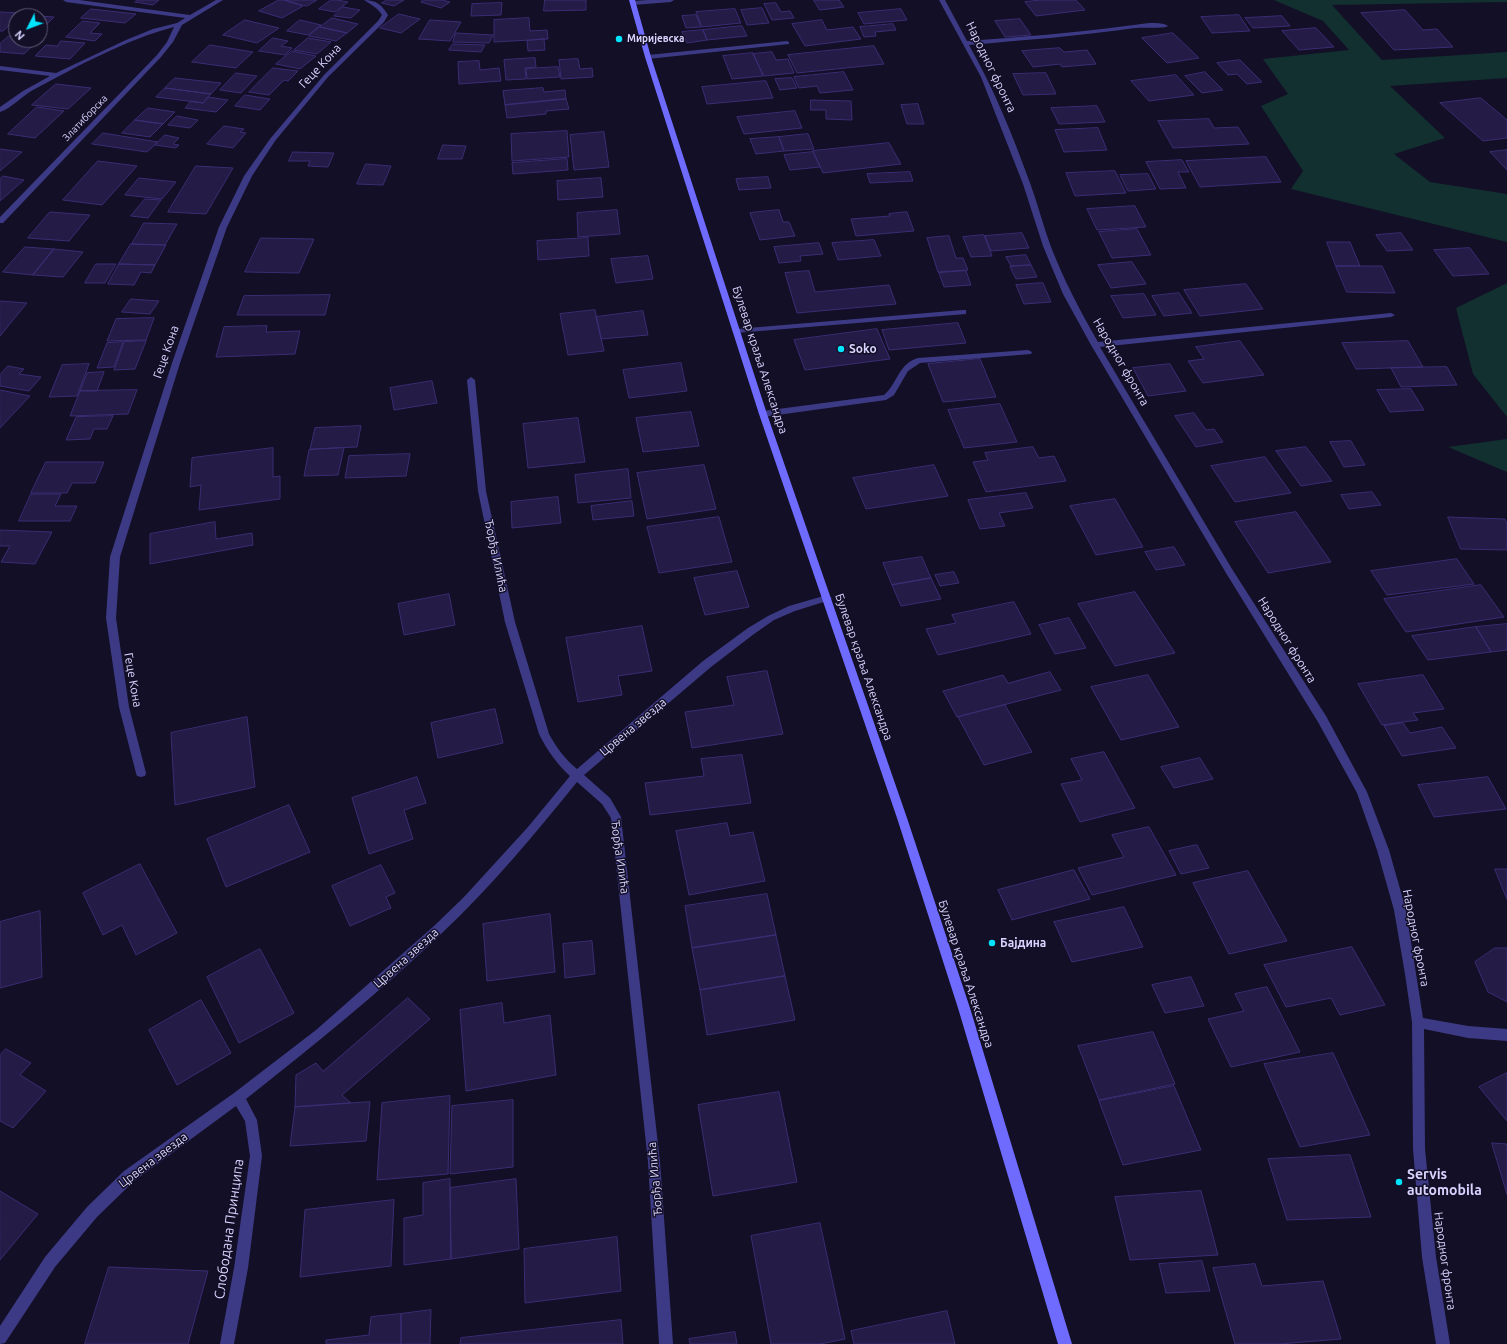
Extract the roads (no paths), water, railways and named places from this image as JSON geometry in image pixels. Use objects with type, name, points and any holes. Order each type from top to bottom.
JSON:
[{"type":"main road","name":"Булевар краља Александра","points":[[632,2],[648,57],[763,414],[827,598],[964,1008],[1065,1344]]},
{"type":"street","points":[[66,0],[191,17]]},
{"type":"street","points":[[0,110],[25,92],[57,74],[128,41],[155,30],[179,24],[220,0]]},
{"type":"street","name":"Геце Кона","points":[[142,774],[124,707],[111,618],[115,557],[176,363],[223,227],[248,176],[272,140],[326,76],[381,22],[385,15],[382,9],[374,2],[367,0]]},
{"type":"street","points":[[632,2],[671,0]]},
{"type":"street","name":"Народног фронта","points":[[942,0],[984,77],[1027,184],[1047,246],[1067,294],[1095,345],[1229,571],[1322,719],[1362,792],[1383,850],[1400,910],[1418,1022],[1418,1149],[1429,1257],[1443,1344]]},
{"type":"street","name":"Златиборска","points":[[0,221],[159,56],[170,42],[179,24]]},
{"type":"street","points":[[966,44],[1080,34],[1146,25],[1164,26]]},
{"type":"street","points":[[648,57],[787,44]]},
{"type":"street","points":[[0,68],[57,74]]},
{"type":"street","points":[[736,330],[963,312]]},
{"type":"street","points":[[1095,345],[1391,315]]},
{"type":"street","points":[[763,414],[886,397],[892,393],[908,365],[918,361],[1028,352]]},
{"type":"street","name":"Ђорђа Илића","points":[[472,380],[482,491],[510,622],[544,734],[551,747],[565,765],[606,801],[616,817],[654,1162],[666,1344]]},
{"type":"street","name":"Црвена звезда","points":[[0,1338],[50,1262],[92,1212],[129,1176],[238,1097],[320,1034],[438,930],[468,900],[532,830],[577,775],[707,664],[751,631],[771,618],[792,608],[827,598]]},
{"type":"street","points":[[1418,1022],[1468,1032],[1507,1035]]},
{"type":"street","name":"Слободана Принципа","points":[[227,1344],[241,1268],[256,1156],[251,1120],[238,1097]]},
{"type":"place","name":"Миријевска","points":[[619,39]]},
{"type":"place","name":"Soko","points":[[841,349]]},
{"type":"place","name":"Бајдина","points":[[992,943]]},
{"type":"place","name":"Servis automobila","points":[[1399,1182]]}]
